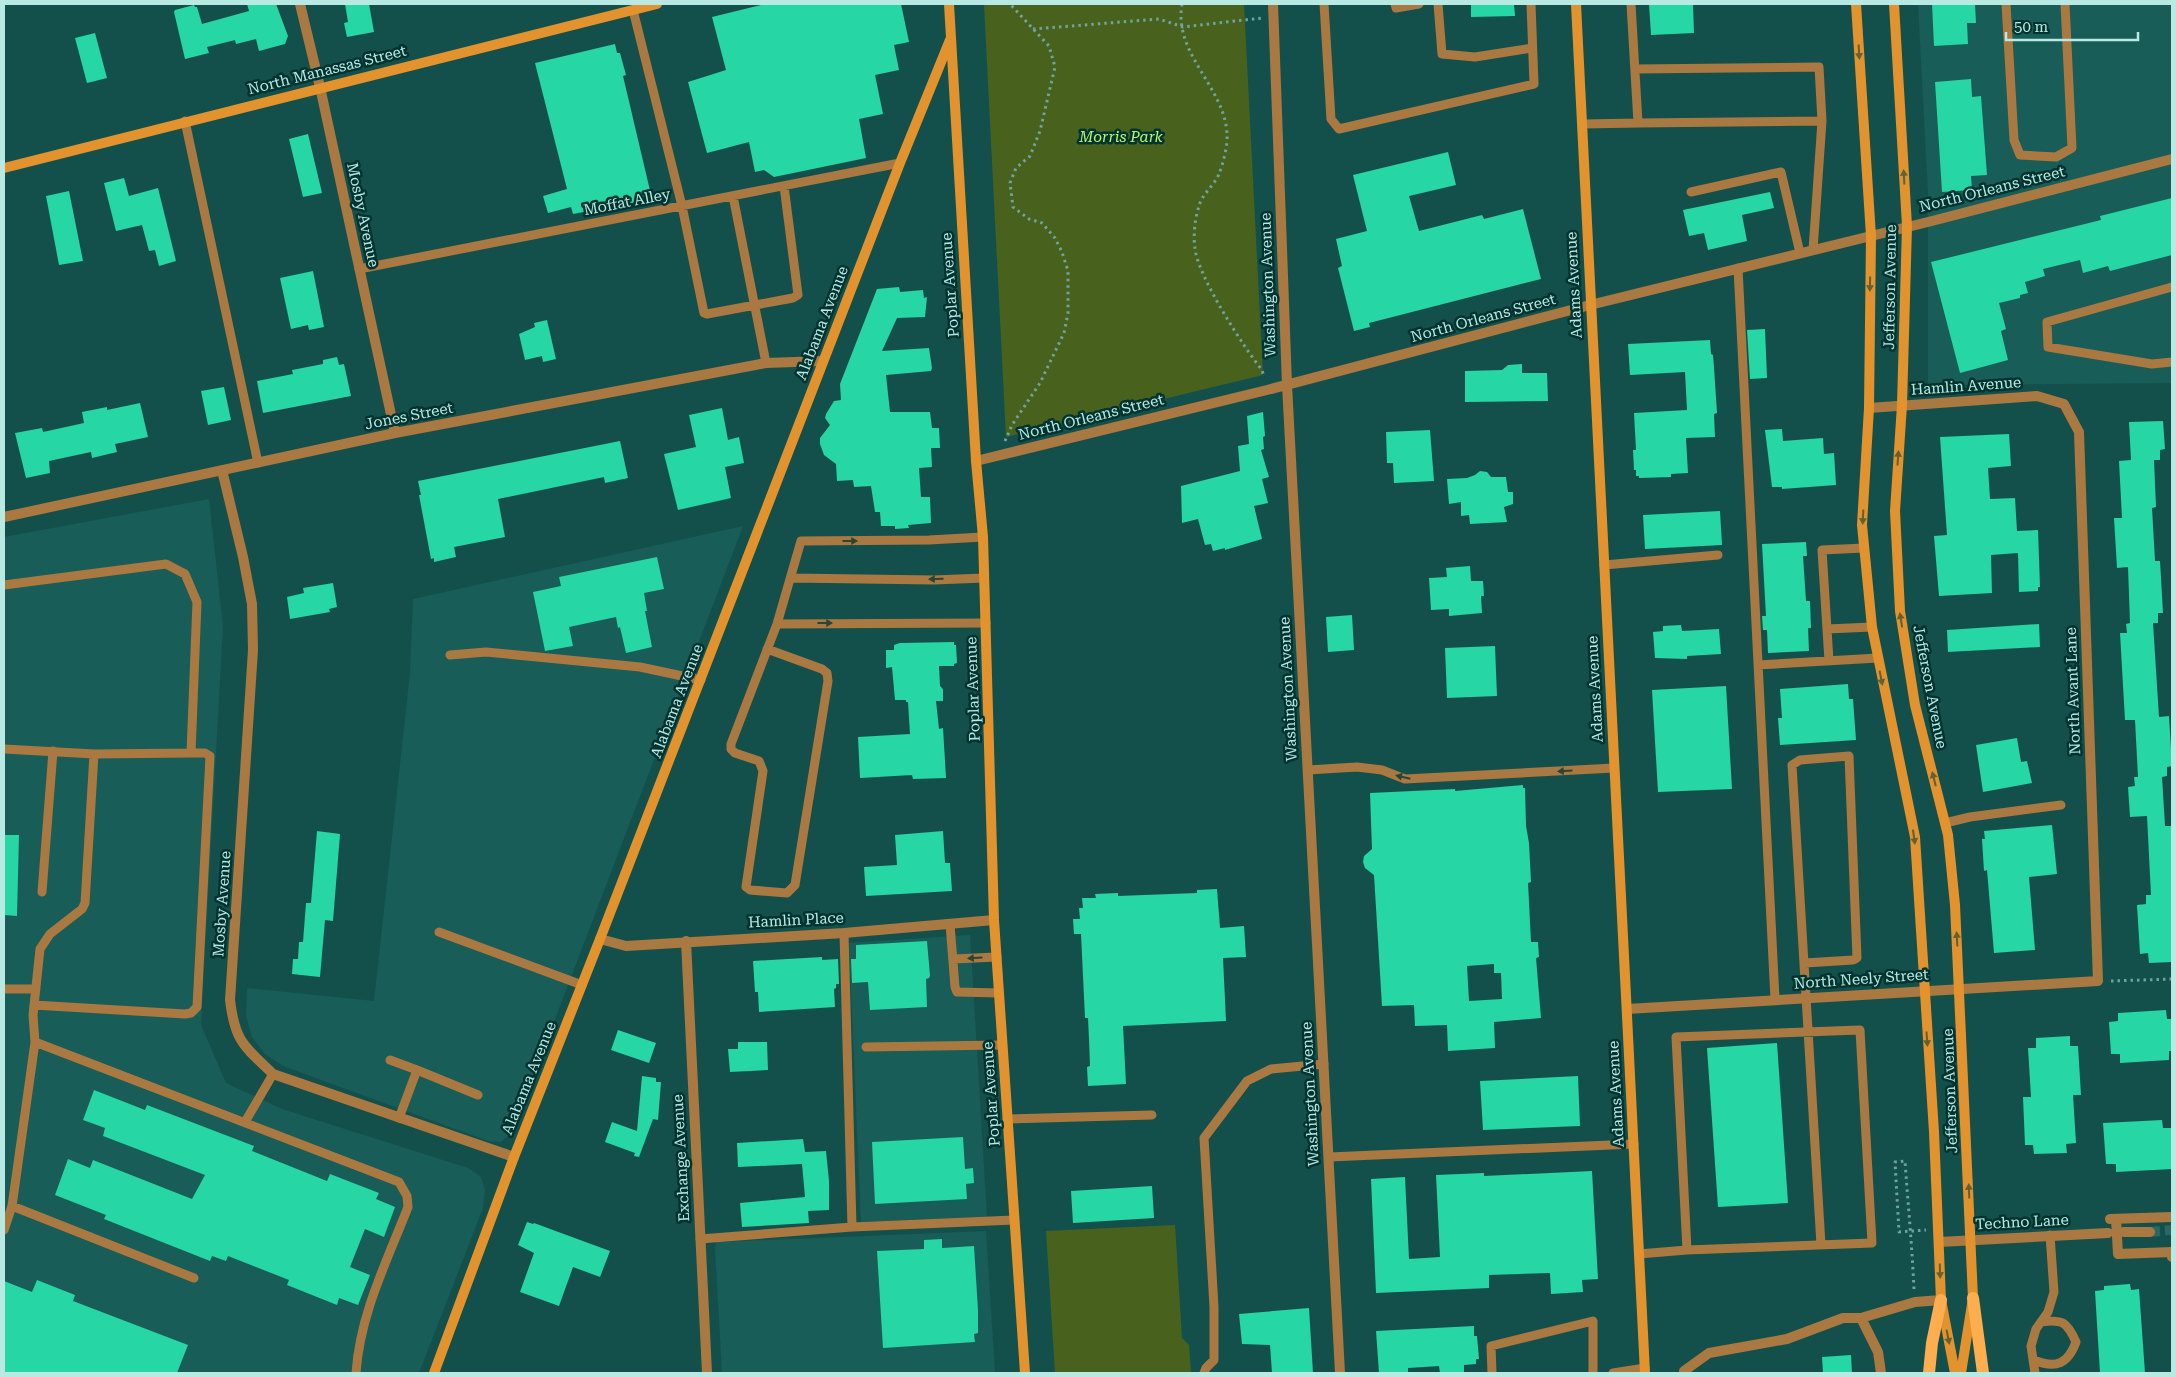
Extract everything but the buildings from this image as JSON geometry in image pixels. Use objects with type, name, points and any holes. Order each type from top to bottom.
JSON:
[{"type":"main road","name":"North Manassas Street","points":[[4,168],[320,87],[657,4]]},
{"type":"main road","name":"Poplar Avenue","points":[[949,4],[976,461],[983,537],[994,920],[1024,1373]]},
{"type":"main road","name":"Adams Avenue","points":[[1576,4],[1645,1371]]},
{"type":"main road","name":"Jefferson Avenue","points":[[1856,4],[1870,236],[1869,408],[1862,525],[1872,627],[1915,837],[1934,1132],[1940,1300],[1955,1373]]},
{"type":"main road","name":"Jefferson Avenue","points":[[1894,4],[1907,226],[1902,405],[1895,511],[1900,611],[1915,705],[1945,823],[1955,904],[1973,1298],[1961,1373]]},
{"type":"main road","name":"Alabama Avenue","points":[[434,1373],[514,1157],[701,680],[900,163],[950,40]]},
{"type":"main road","points":[[1973,1298],[1983,1373]]},
{"type":"main road","points":[[1929,1373],[1932,1342],[1940,1300]]},
{"type":"street","name":"Mosby Avenue","points":[[300,4],[320,87],[394,433]]},
{"type":"street","name":"Washington Avenue","points":[[1273,4],[1287,385],[1340,1373]]},
{"type":"street","name":"North Orleans Street","points":[[976,461],[1287,385],[1590,305],[2172,159]]},
{"type":"street","name":"Jones Street","points":[[4,517],[394,433],[766,363],[823,361]]},
{"type":"street","name":"Hamlin Avenue","points":[[1869,408],[2036,396],[2064,404]]},
{"type":"street","name":"North Avant Lane","points":[[2064,404],[2079,432],[2098,981]]},
{"type":"street","name":"Mosby Avenue","points":[[222,470],[252,604],[253,650],[230,1000],[234,1027],[245,1048],[272,1074],[514,1157]]},
{"type":"street","name":"Hamlin Place","points":[[600,939],[626,946],[844,933],[994,920]]},
{"type":"street","name":"Exchange Avenue","points":[[686,941],[707,1373]]},
{"type":"street","name":"North Neely Street","points":[[1627,1009],[2098,981]]},
{"type":"street","points":[[2172,1217],[2113,1219],[2118,1254],[2172,1252],[2172,1257]]},
{"type":"street","points":[[2124,1232],[2150,1232]]},
{"type":"street","name":"Techno Lane","points":[[1939,1242],[2108,1233]]},
{"type":"street","points":[[1684,1373],[1684,1371],[1709,1353],[1787,1339],[1842,1318],[1861,1318],[1915,1302],[1940,1300]]},
{"type":"street","points":[[1861,1318],[1878,1352],[1881,1373]]},
{"type":"lane","points":[[1324,4],[1331,119],[1339,129],[1534,84],[1531,4]]},
{"type":"lane","points":[[1395,4],[1396,8],[1419,4]]},
{"type":"lane","points":[[1438,4],[1442,54],[1475,56],[1532,48]]},
{"type":"lane","points":[[1632,4],[1638,123]]},
{"type":"lane","points":[[2006,4],[2014,140],[2020,155],[2056,157],[2072,148],[2065,4]]},
{"type":"lane","points":[[633,10],[682,206],[704,313],[754,306],[793,298],[798,295],[784,186]]},
{"type":"lane","points":[[1635,69],[1819,67],[1822,120],[1813,250]]},
{"type":"lane","points":[[1583,124],[1822,120]]},
{"type":"lane","points":[[186,121],[258,463]]},
{"type":"lane","name":"Moffat Alley","points":[[359,269],[900,163]]},
{"type":"lane","points":[[1691,192],[1781,172],[1800,253]]},
{"type":"lane","points":[[733,196],[766,363]]},
{"type":"lane","points":[[1738,268],[1775,999]]},
{"type":"lane","points":[[2172,287],[2047,322],[2048,347],[2152,364],[2172,362]]},
{"type":"lane","points":[[767,649],[822,669],[827,673],[828,681],[795,886],[787,893],[750,890],[746,887],[763,771],[760,761],[735,753],[731,749],[767,649],[777,624],[801,541],[929,540],[983,537]]},
{"type":"lane","points":[[1829,661],[1822,550],[1864,548]]},
{"type":"lane","points":[[1604,565],[1718,555]]},
{"type":"lane","points":[[4,585],[166,564],[185,574],[197,602],[192,753]]},
{"type":"lane","points":[[791,578],[934,580],[984,578]]},
{"type":"lane","points":[[777,624],[986,623]]},
{"type":"lane","points":[[1827,629],[1872,627]]},
{"type":"lane","points":[[450,654],[486,652],[640,667],[701,680]]},
{"type":"lane","points":[[1758,665],[1878,658]]},
{"type":"lane","points":[[4,749],[94,754],[205,753],[210,756],[197,1007],[191,1013],[185,1014],[34,1004]]},
{"type":"lane","points":[[42,892],[53,752]]},
{"type":"lane","points":[[4,1230],[12,1206],[35,1042],[34,1004],[40,949],[50,934],[82,909],[84,903],[94,754]]},
{"type":"lane","points":[[1805,963],[1853,960],[1857,958],[1849,756],[1800,760],[1792,765],[1822,1244]]},
{"type":"lane","points":[[1308,770],[1358,767],[1382,770],[1405,779],[1614,768]]},
{"type":"lane","points":[[1945,823],[1970,817],[2060,806]]},
{"type":"lane","points":[[950,924],[957,992],[999,993]]},
{"type":"lane","points":[[439,932],[582,985]]},
{"type":"lane","points":[[844,933],[852,1227]]},
{"type":"lane","points":[[953,959],[997,957]]},
{"type":"lane","points":[[4,989],[36,989]]},
{"type":"lane","points":[[1639,1254],[1687,1250],[1872,1243],[1860,1030],[1676,1037],[1687,1250]]},
{"type":"lane","points":[[35,1042],[399,1182],[407,1196],[408,1206],[366,1313],[358,1348],[356,1373]]},
{"type":"lane","points":[[866,1047],[1002,1045]]},
{"type":"lane","points":[[390,1060],[478,1095]]},
{"type":"lane","points":[[1204,1373],[1214,1360],[1214,1307],[1204,1138],[1247,1081],[1271,1069],[1324,1064]]},
{"type":"lane","points":[[399,1118],[417,1070]]},
{"type":"lane","points":[[245,1122],[272,1074]]},
{"type":"lane","points":[[1007,1119],[1152,1115]]},
{"type":"lane","points":[[1329,1157],[1634,1144]]},
{"type":"lane","points":[[12,1206],[194,1278]]},
{"type":"lane","points":[[700,1239],[852,1227],[1014,1220]]},
{"type":"lane","points":[[2035,1373],[2031,1346],[2036,1329],[2048,1312],[2054,1292],[2050,1235]]},
{"type":"lane","points":[[2034,1360],[2047,1365],[2064,1362],[2071,1356],[2076,1342],[2064,1323],[2056,1320],[2041,1322]]},
{"type":"lane","points":[[1492,1373],[1491,1346],[1593,1321],[1594,1373]]},
{"type":"lane","points":[[1612,1373],[1645,1371]]},
{"type":"path","points":[[998,455],[1012,425],[1040,382],[1064,333],[1068,313],[1068,271],[1055,238],[1042,223],[1029,218],[1013,207],[1010,183],[1016,168],[1030,156],[1040,132],[1055,67],[1049,46],[1010,4]]},
{"type":"path","points":[[1182,4],[1184,36],[1195,63],[1222,107],[1228,134],[1219,175],[1199,206],[1194,248],[1204,276],[1224,312],[1262,370],[1266,390]]},
{"type":"path","points":[[1032,29],[1159,19],[1183,27],[1273,16]]},
{"type":"path","points":[[2098,981],[2172,979]]},
{"type":"path","points":[[1899,1232],[1895,1162],[1905,1161],[1915,1302]]},
{"type":"shaded area","points":[[1918,4],[2172,4],[2172,383],[1928,385],[1928,193]]},
{"type":"shaded area","points":[[209,499],[223,626],[201,1025],[226,1083],[282,1109],[468,1168],[481,1177],[485,1190],[483,1208],[419,1373],[4,1373],[4,537]]},
{"type":"shaded area","points":[[743,526],[512,1132],[501,1142],[488,1141],[283,1066],[265,1054],[252,1037],[246,1016],[247,988],[374,1001],[410,673],[413,599]]},
{"type":"shaded area","points":[[970,935],[987,1217],[861,1222],[849,943]]},
{"type":"shaded area","points":[[986,1231],[995,1373],[722,1373],[716,1242]]},
{"type":"green space","name":"Morris Park","points":[[984,4],[1244,4],[1263,375],[1006,437]]},
{"type":"green space","points":[[1175,1225],[1182,1338],[1189,1345],[1191,1373],[1055,1373],[1046,1231]]},
{"type":"tunnel","points":[[2150,1232],[2172,1230]]}]
